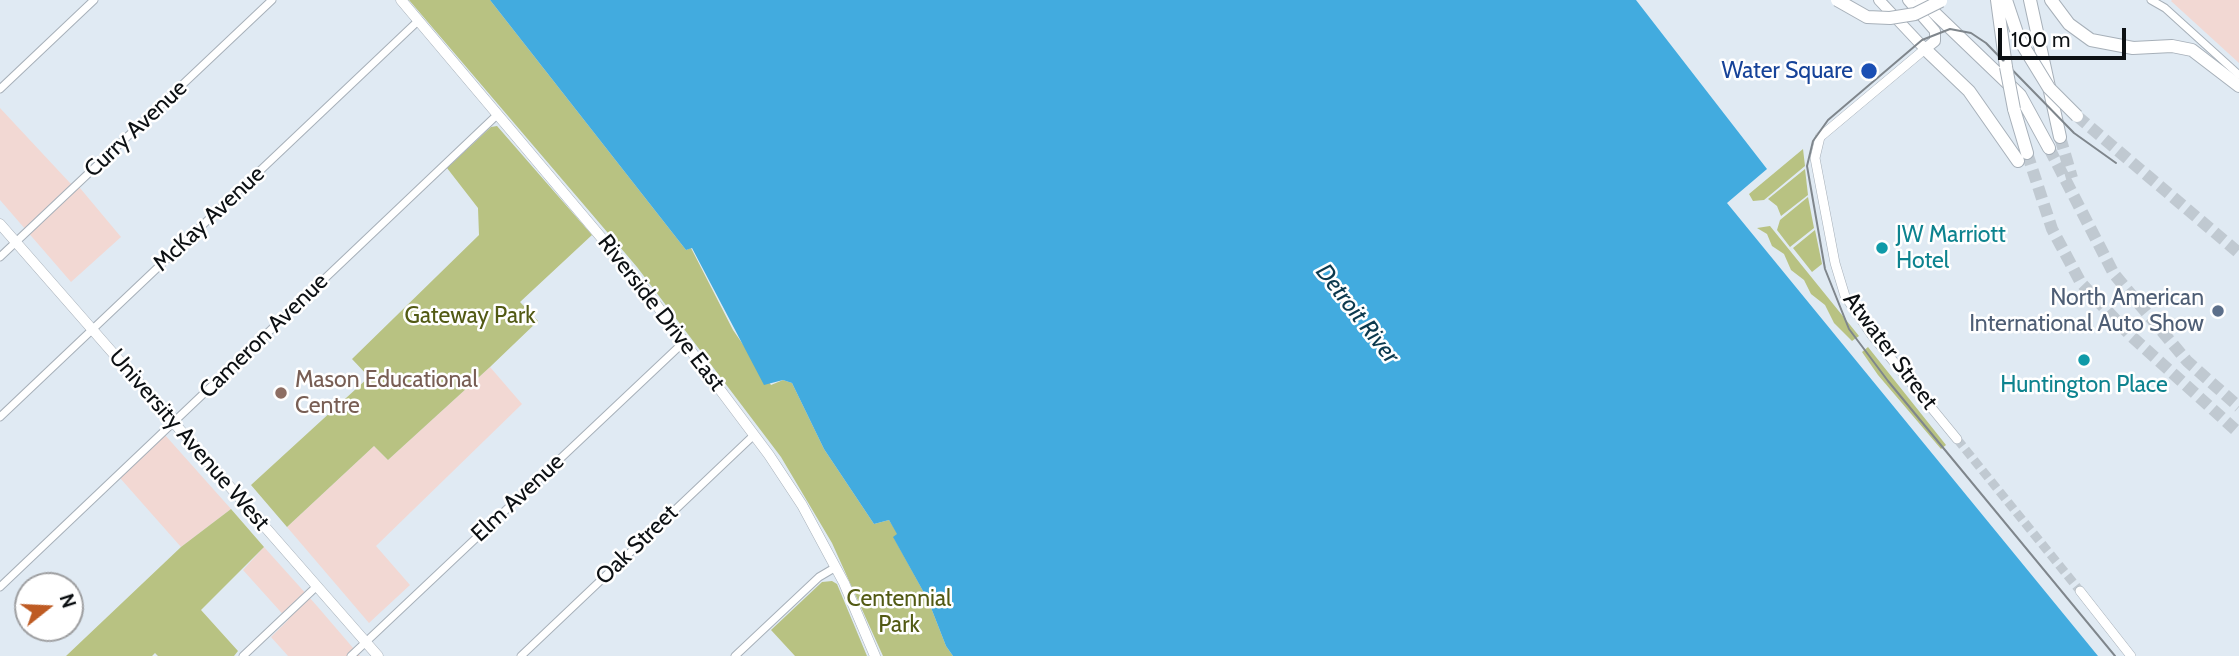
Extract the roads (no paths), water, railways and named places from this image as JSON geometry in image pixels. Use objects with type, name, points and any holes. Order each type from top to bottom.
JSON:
[{"type":"highway","points":[[1837,0],[1867,16],[1891,18],[1915,14],[1942,0]]},
{"type":"highway","points":[[1921,0],[2020,95],[2049,148]]},
{"type":"highway","points":[[1925,49],[1969,91],[2022,157],[1997,0]]},
{"type":"highway","points":[[2006,0],[2020,39],[2049,88],[2077,117]]},
{"type":"highway","points":[[2030,0],[2060,137]]},
{"type":"highway","points":[[2051,0],[2069,24],[2091,40],[2133,48],[2172,46],[2192,50],[2239,86]]},
{"type":"main road","name":"Riverside Drive East","points":[[401,0],[684,341],[754,435],[795,494],[836,567],[875,656]]},
{"type":"main road","points":[[1879,0],[1925,49],[1935,41],[1935,30],[1908,0]]},
{"type":"main road","name":"University Avenue West","points":[[0,224],[378,656]]},
{"type":"street","points":[[0,89],[94,0]]},
{"type":"street","name":"Curry Avenue","points":[[0,257],[272,0]]},
{"type":"street","points":[[2153,1],[2165,8],[2239,75]]},
{"type":"street","name":"McKay Avenue","points":[[0,417],[418,20]]},
{"type":"street","name":"Atwater Street","points":[[1925,49],[1822,135],[1816,143],[1815,158],[1835,263],[1845,296],[1871,334],[1957,439]]},
{"type":"street","name":"Cameron Avenue","points":[[0,587],[498,114]]},
{"type":"street","name":"Elm Avenue","points":[[351,656],[684,341]]},
{"type":"street","name":"Oak Street","points":[[521,656],[754,435]]},
{"type":"street","points":[[735,656],[819,577],[836,567]]},
{"type":"street","points":[[243,656],[317,586]]},
{"type":"street","points":[[2080,591],[2131,656]]},
{"type":"water","name":"Detroit River","points":[[490,0],[1636,0],[1767,169],[1727,203],[2098,656],[953,656],[946,646],[928,600],[893,537],[897,534],[889,520],[874,524],[824,449],[792,383],[783,380],[764,385],[692,248],[686,250]]},
{"type":"tunnel","points":[[2077,116],[2239,253]]},
{"type":"tunnel","points":[[2060,137],[2072,178]]},
{"type":"tunnel","points":[[2049,148],[2114,274],[2187,361],[2239,407]]},
{"type":"tunnel","points":[[2027,153],[2052,229],[2081,283],[2130,335],[2239,433]]},
{"type":"tunnel","points":[[1957,439],[2080,591]]},
{"type":"tram line","points":[[2115,656],[1888,381],[1849,329],[1825,269],[1807,166],[1813,141],[1828,120],[1922,40],[1950,29],[1971,33],[1986,43],[2074,133],[2116,163]]},
{"type":"place","name":"Water Square","points":[[1869,71]]},
{"type":"place","name":"JW Marriott Hotel","points":[[1882,248]]},
{"type":"place","name":"North American International Auto Show","points":[[2218,311]]},
{"type":"place","name":"Huntington Place","points":[[2084,360]]},
{"type":"place","name":"Mason Educational Centre","points":[[281,393]]},
{"type":"park label","name":"Gateway Park","points":[[470,316]]},
{"type":"park label","name":"Centennial Park","points":[[899,612]]}]
